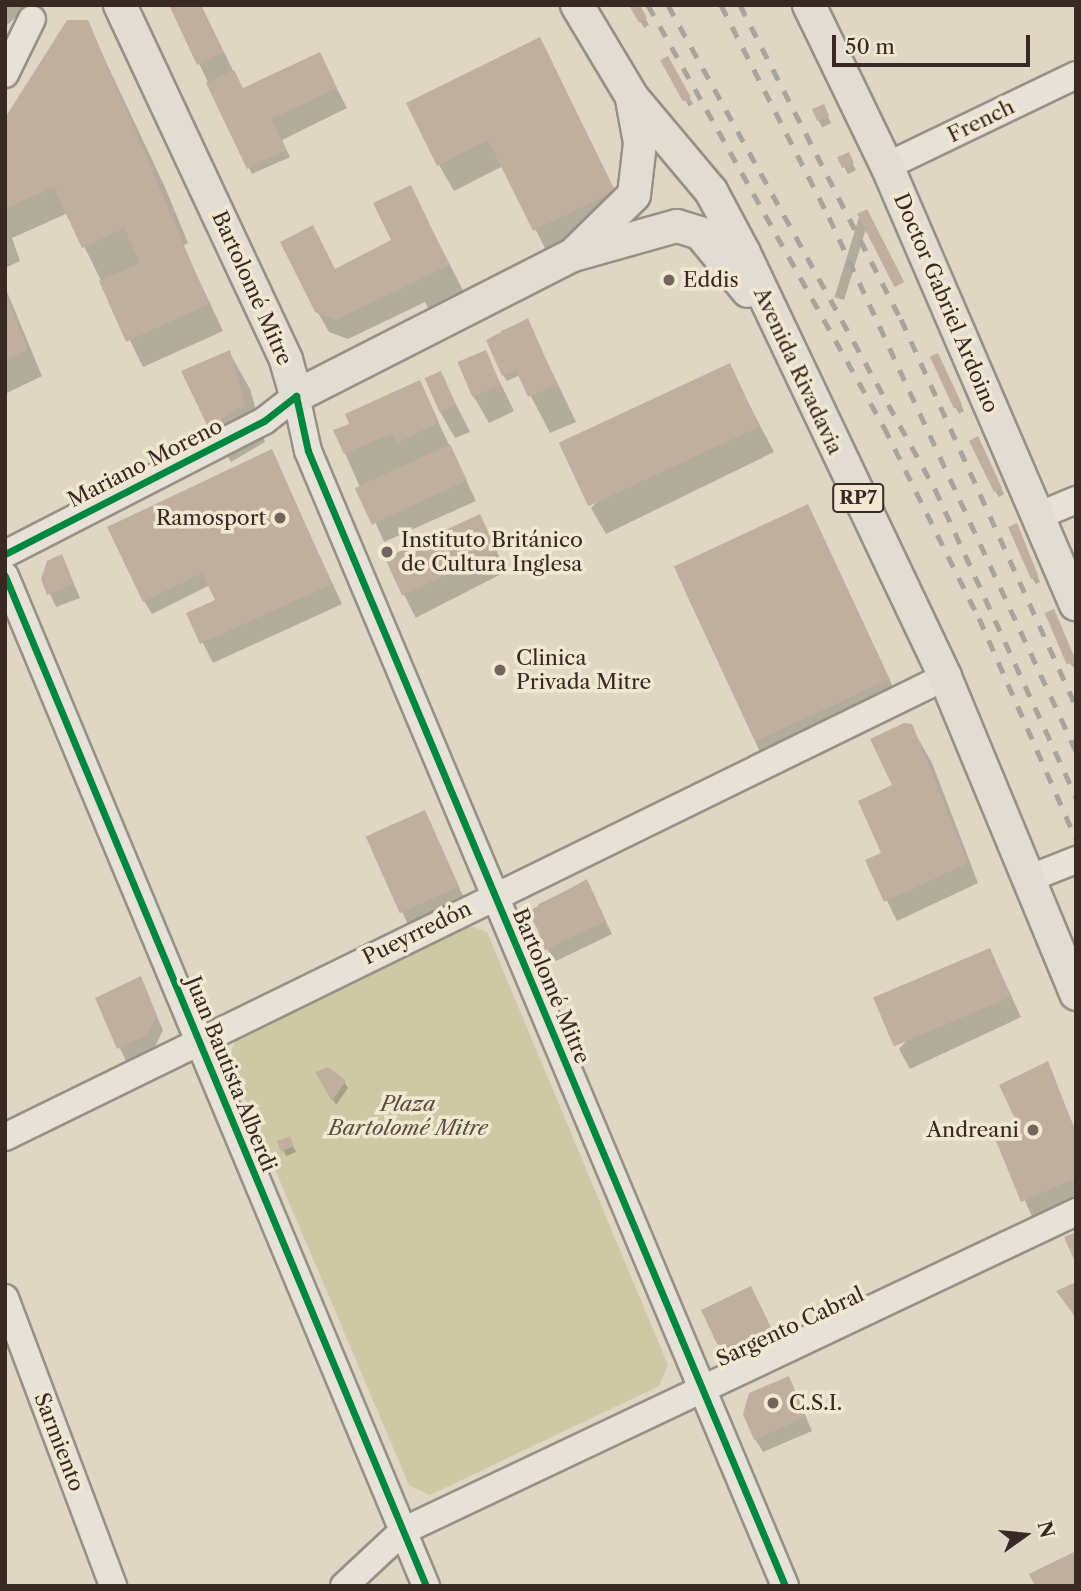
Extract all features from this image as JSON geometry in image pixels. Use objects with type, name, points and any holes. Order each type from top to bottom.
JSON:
[{"type":"main road","name":"Bartolomé Mitre","points":[[120,5],[281,348],[296,396]]},
{"type":"main road","name":"Avenida Rivadavia","points":[[578,5],[632,97],[711,191],[945,677],[1076,994]]},
{"type":"main road","name":"Doctor Gabriel Ardoino","points":[[809,5],[887,166],[1076,604]]},
{"type":"main road","name":"Mariano Moreno","points":[[572,255],[634,195],[640,143],[632,97]]},
{"type":"main road","name":"Mariano Moreno","points":[[296,396],[572,255],[688,228],[708,240],[771,319]]},
{"type":"street","points":[[5,43],[39,12]]},
{"type":"street","points":[[5,74],[39,12]]},
{"type":"street","name":"French","points":[[887,166],[1076,75]]},
{"type":"street","name":"Mariano Moreno","points":[[5,554],[264,421],[296,396]]},
{"type":"street","name":"Bartolomé Mitre","points":[[296,396],[308,451],[785,1586]]},
{"type":"street","points":[[1038,516],[1076,500]]},
{"type":"street","name":"Juan Bautista Alberdi","points":[[5,576],[426,1586]]},
{"type":"street","name":"Pueyrredón","points":[[5,1137],[494,895],[945,677]]},
{"type":"street","points":[[1028,879],[1076,860]]},
{"type":"street","name":"Sargento Cabral","points":[[344,1586],[402,1531],[1076,1212]]},
{"type":"street","name":"Sarmiento","points":[[5,1297],[113,1586]]},
{"type":"green space","name":"Plaza Bartolomé Mitre","points":[[468,925],[487,932],[668,1365],[659,1386],[430,1495],[409,1485],[229,1061],[235,1041]]},
{"type":"building","points":[[169,5],[200,5],[223,52],[197,65]]},
{"type":"building","points":[[629,5],[640,5],[647,18],[639,23]]},
{"type":"building","points":[[67,20],[88,20],[209,304],[126,342],[99,281],[140,263],[124,228],[82,248],[54,188],[66,181],[5,209],[5,118]]},
{"type":"building","points":[[540,37],[615,191],[533,231],[488,140],[437,166],[406,103]]},
{"type":"building","points":[[320,52],[337,88],[272,119],[286,150],[247,169],[206,83],[234,70],[243,88]]},
{"type":"building","points":[[668,56],[691,97],[683,101],[660,60]]},
{"type":"building","points":[[824,104],[829,116],[817,121],[812,109]]},
{"type":"building","points":[[849,152],[854,163],[842,168],[837,157]]},
{"type":"building","points":[[411,185],[449,265],[336,320],[315,312],[280,242],[313,225],[335,269],[391,240],[373,203]]},
{"type":"building","points":[[867,209],[904,282],[894,287],[857,214]]},
{"type":"building","points":[[5,293],[28,349],[5,361]]},
{"type":"building","points":[[528,318],[557,385],[528,397],[516,370],[502,376],[486,340]]},
{"type":"building","points":[[230,350],[245,405],[208,427],[181,371]]},
{"type":"building","points":[[486,350],[501,385],[472,397],[457,362]]},
{"type":"building","points":[[938,353],[962,405],[954,408],[930,357]]},
{"type":"building","points":[[730,363],[760,426],[588,506],[559,443]]},
{"type":"building","points":[[441,371],[456,405],[440,412],[425,378]]},
{"type":"building","points":[[420,380],[439,422],[397,443],[393,433],[344,454],[333,430],[349,424],[345,414]]},
{"type":"building","points":[[978,436],[1002,488],[994,492],[969,441]]},
{"type":"building","points":[[450,444],[467,480],[372,525],[355,488]]},
{"type":"building","points":[[272,449],[332,584],[200,644],[186,613],[215,600],[202,573],[143,602],[107,527]]},
{"type":"building","points":[[808,504],[890,679],[755,741],[674,567]]},
{"type":"building","points":[[480,514],[497,551],[402,596],[385,558]]},
{"type":"building","points":[[1017,523],[1038,575],[1031,579],[1008,527]]},
{"type":"building","points":[[62,554],[74,584],[47,595],[41,579],[47,561]]},
{"type":"building","points":[[1054,609],[1076,661],[1067,664],[1045,613]]},
{"type":"building","points":[[904,723],[912,724],[968,863],[884,902],[865,860],[881,853],[858,801],[892,785],[870,739]]},
{"type":"building","points":[[425,810],[459,887],[400,913],[366,836]]},
{"type":"building","points":[[587,879],[606,921],[545,950],[531,910]]},
{"type":"building","points":[[990,948],[1011,997],[894,1046],[873,998]]},
{"type":"building","points":[[141,976],[157,1016],[148,1034],[117,1049],[95,998]]},
{"type":"building","points":[[1048,1061],[1076,1133],[1076,1178],[1021,1202],[992,1131],[1016,1121],[999,1085]]},
{"type":"building","points":[[328,1067],[346,1081],[332,1101],[315,1072]]},
{"type":"building","points":[[290,1136],[294,1146],[281,1151],[277,1141]]},
{"type":"building","points":[[1076,1232],[1076,1264],[1064,1237]]},
{"type":"building","points":[[1076,1282],[1076,1318],[1056,1291]]},
{"type":"building","points":[[751,1286],[772,1330],[729,1350],[717,1344],[701,1310]]},
{"type":"building","name":"C.S.I.","points":[[789,1376],[806,1417],[754,1440],[743,1414],[749,1393]]},
{"type":"building","points":[[1076,1551],[1076,1586],[1035,1586],[1029,1574]]},
{"type":"railway","points":[[648,5],[884,427],[979,618],[1076,839]]},
{"type":"railway","points":[[668,5],[935,489],[1076,797]]},
{"type":"railway","points":[[721,5],[829,217],[1076,751]]},
{"type":"railway","points":[[740,5],[901,319],[1076,707]]},
{"type":"cycle path","points":[[5,554],[264,421],[296,396],[308,451],[785,1586]]},
{"type":"cycle path","points":[[5,576],[426,1586]]},
{"type":"place","name":"Eddis","points":[[669,280]]},
{"type":"place","name":"Ramosport","points":[[280,518]]},
{"type":"place","name":"Instituto Británico de Cultura Inglesa","points":[[387,552]]},
{"type":"place","name":"Clinica Privada Mitre","points":[[500,670]]},
{"type":"place","name":"Andreani","points":[[1033,1130]]},
{"type":"place","name":"C.S.I.","points":[[773,1403]]}]
